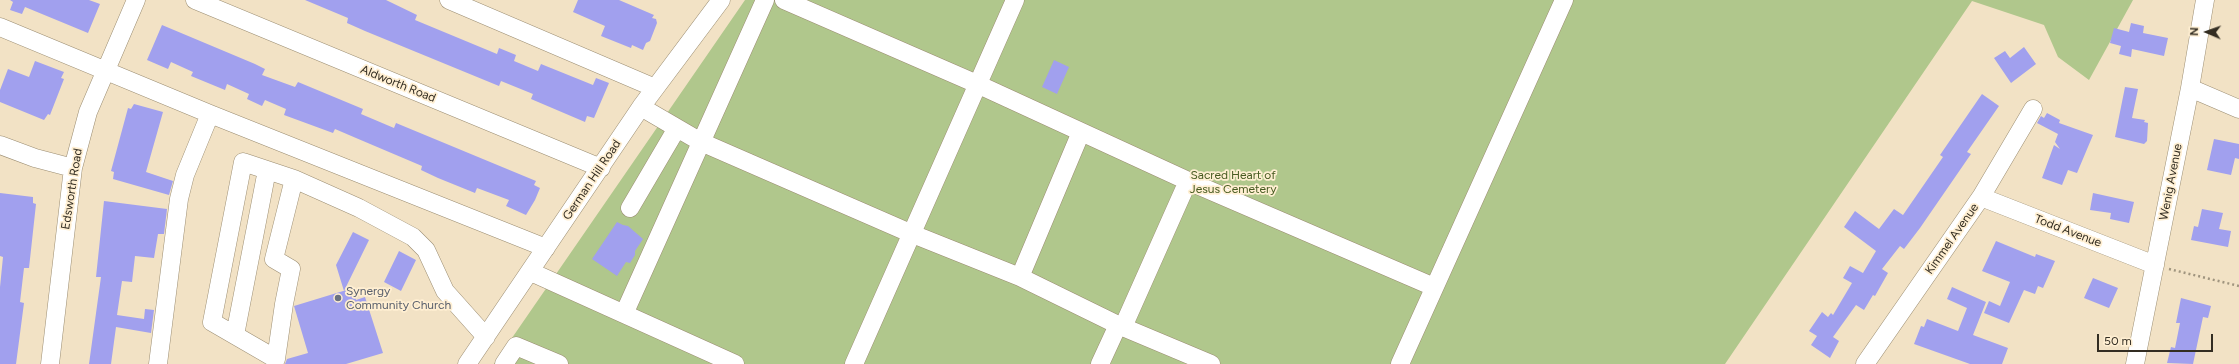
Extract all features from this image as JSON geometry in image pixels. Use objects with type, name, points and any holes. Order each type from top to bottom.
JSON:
[{"type":"street","name":"Edsworth Road","points":[[50,364],[74,168],[88,112],[136,0]]},
{"type":"street","name":"Aldworth Road","points":[[195,0],[601,168]]},
{"type":"street","points":[[449,0],[655,88]]},
{"type":"street","points":[[624,314],[765,0]]},
{"type":"street","points":[[784,0],[977,84],[1188,180],[1434,287]]},
{"type":"street","points":[[854,364],[910,233],[1015,0]]},
{"type":"street","points":[[1400,364],[1564,0]]},
{"type":"street","name":"Wenig Avenue","points":[[2135,364],[2190,88],[2205,0]]},
{"type":"street","name":"German Hill Road","points":[[468,364],[641,107],[715,2]]},
{"type":"street","points":[[1,30],[105,70],[210,114],[546,248]]},
{"type":"street","points":[[2190,88],[2239,109]]},
{"type":"street","points":[[641,107],[700,142],[910,233],[1020,277],[1121,326],[1211,364]]},
{"type":"street","name":"Kimmel Avenue","points":[[1869,363],[1981,197],[2033,109]]},
{"type":"street","points":[[158,364],[179,199],[185,175],[210,114]]},
{"type":"street","points":[[630,208],[677,128]]},
{"type":"street","points":[[1020,277],[1081,132]]},
{"type":"street","points":[[0,145],[35,158],[74,168]]},
{"type":"street","points":[[230,231],[291,269],[284,304],[279,361],[212,322],[243,162],[294,179],[359,208],[412,237],[426,250],[445,291],[486,337]]},
{"type":"street","points":[[234,335],[254,246],[267,170]]},
{"type":"street","points":[[274,259],[294,179]]},
{"type":"street","points":[[1100,364],[1121,326],[1188,180]]},
{"type":"street","name":"Todd Avenue","points":[[1981,197],[2155,265]]},
{"type":"street","points":[[531,272],[735,364]]},
{"type":"street","points":[[504,364],[516,346],[559,364]]},
{"type":"path","points":[[2155,265],[2239,286]]},
{"type":"green space","name":"Sacred Heart of Jesus Cemetery","points":[[745,0],[2133,0],[2089,80],[2058,57],[2044,25],[1972,1],[1725,364],[494,364]]},
{"type":"building","points":[[10,0],[89,0],[100,4],[88,33],[25,7],[22,14],[10,10],[13,2]]},
{"type":"building","points":[[305,0],[386,0],[417,15],[415,20],[497,54],[499,48],[516,55],[514,61],[538,71],[541,64],[593,85],[596,78],[609,83],[594,118],[587,116],[585,122],[531,99],[533,94],[501,81],[499,86],[365,31],[347,23],[348,18]]},
{"type":"building","points":[[578,0],[619,0],[654,15],[652,18],[656,19],[657,23],[650,41],[646,43],[643,50],[632,45],[631,48],[601,36],[605,26],[573,12]]},
{"type":"building","points":[[2131,23],[2144,26],[2143,33],[2168,38],[2164,56],[2132,49],[2131,57],[2119,54],[2121,46],[2110,43],[2114,28],[2129,32]]},
{"type":"building","points":[[162,25],[265,69],[262,75],[295,87],[298,82],[363,109],[361,114],[394,128],[396,123],[536,181],[534,185],[540,188],[535,200],[526,215],[506,206],[509,200],[477,188],[475,193],[421,170],[422,166],[335,129],[333,133],[284,115],[286,109],[265,100],[262,106],[247,99],[249,94],[227,84],[225,90],[191,76],[193,72],[171,62],[168,69],[147,60]]},
{"type":"building","points":[[2024,47],[2036,64],[2011,83],[1994,58],[2005,51],[2010,58]]},
{"type":"building","points":[[1054,60],[1069,67],[1057,94],[1042,87]]},
{"type":"building","points":[[35,61],[64,72],[61,78],[64,79],[50,115],[48,114],[44,120],[0,102],[0,90],[8,69],[29,77]]},
{"type":"building","points":[[2125,87],[2138,89],[2132,118],[2145,120],[2144,122],[2148,123],[2147,141],[2144,144],[2115,137]]},
{"type":"building","points":[[1982,94],[1999,106],[1967,152],[1971,154],[1920,228],[1904,249],[1900,246],[1882,269],[1888,273],[1875,296],[1873,295],[1864,310],[1856,305],[1833,337],[1839,341],[1830,358],[1811,345],[1817,336],[1809,331],[1822,312],[1828,317],[1831,313],[1833,315],[1852,283],[1843,278],[1850,266],[1863,273],[1876,251],[1844,227],[1855,211],[1879,229],[1894,209],[1903,215],[1943,157],[1940,155]]},
{"type":"building","points":[[134,104],[163,112],[146,172],[173,181],[169,195],[113,179],[114,172],[111,171],[128,108],[131,109]]},
{"type":"building","points":[[2047,113],[2060,120],[2059,123],[2093,135],[2077,173],[2068,170],[2062,185],[2042,178],[2054,145],[2060,149],[2055,142],[2058,134],[2037,123],[2041,116],[2044,118]]},
{"type":"building","points":[[2214,139],[2239,144],[2239,159],[2235,158],[2231,175],[2207,170]]},
{"type":"building","points":[[0,193],[33,197],[33,203],[36,204],[29,268],[24,268],[20,302],[24,303],[16,364],[0,364],[0,287],[3,257],[0,256]]},
{"type":"building","points":[[2093,193],[2134,202],[2129,223],[2110,219],[2111,213],[2090,210]]},
{"type":"building","points":[[104,201],[167,209],[164,234],[158,234],[154,258],[135,256],[132,282],[122,281],[117,315],[144,319],[145,309],[154,310],[151,333],[116,327],[111,364],[89,364],[101,277],[96,277]]},
{"type":"building","points":[[2202,209],[2223,213],[2219,229],[2231,231],[2228,247],[2191,240],[2194,226],[2198,227]]},
{"type":"building","points":[[617,222],[628,226],[643,239],[635,251],[635,255],[630,263],[626,262],[617,276],[592,259]]},
{"type":"building","points":[[353,232],[369,240],[344,291],[336,265]]},
{"type":"building","points":[[1996,241],[2035,257],[2036,254],[2055,261],[2043,288],[2038,286],[2035,294],[2024,290],[2009,323],[1984,313],[1989,301],[2000,306],[2010,282],[1982,271]]},
{"type":"building","points":[[399,251],[416,260],[401,291],[384,282]]},
{"type":"building","points":[[2093,278],[2118,288],[2109,308],[2084,298]]},
{"type":"building","points":[[1952,287],[1986,302],[1973,335],[2008,348],[2002,364],[1970,364],[1914,344],[1921,326],[1924,327],[1927,319],[1958,331],[1967,308],[1947,299]]},
{"type":"building","name":"Synergy Community Church","points":[[353,288],[356,300],[365,297],[383,353],[346,364],[285,364],[287,359],[308,353],[294,306]]},
{"type":"building","points":[[2181,298],[2211,306],[2208,318],[2203,317],[2193,364],[2167,363],[2171,347],[2175,348],[2180,323],[2176,323]]},
{"type":"place","name":"Synergy Community Church","points":[[338,298]]}]
